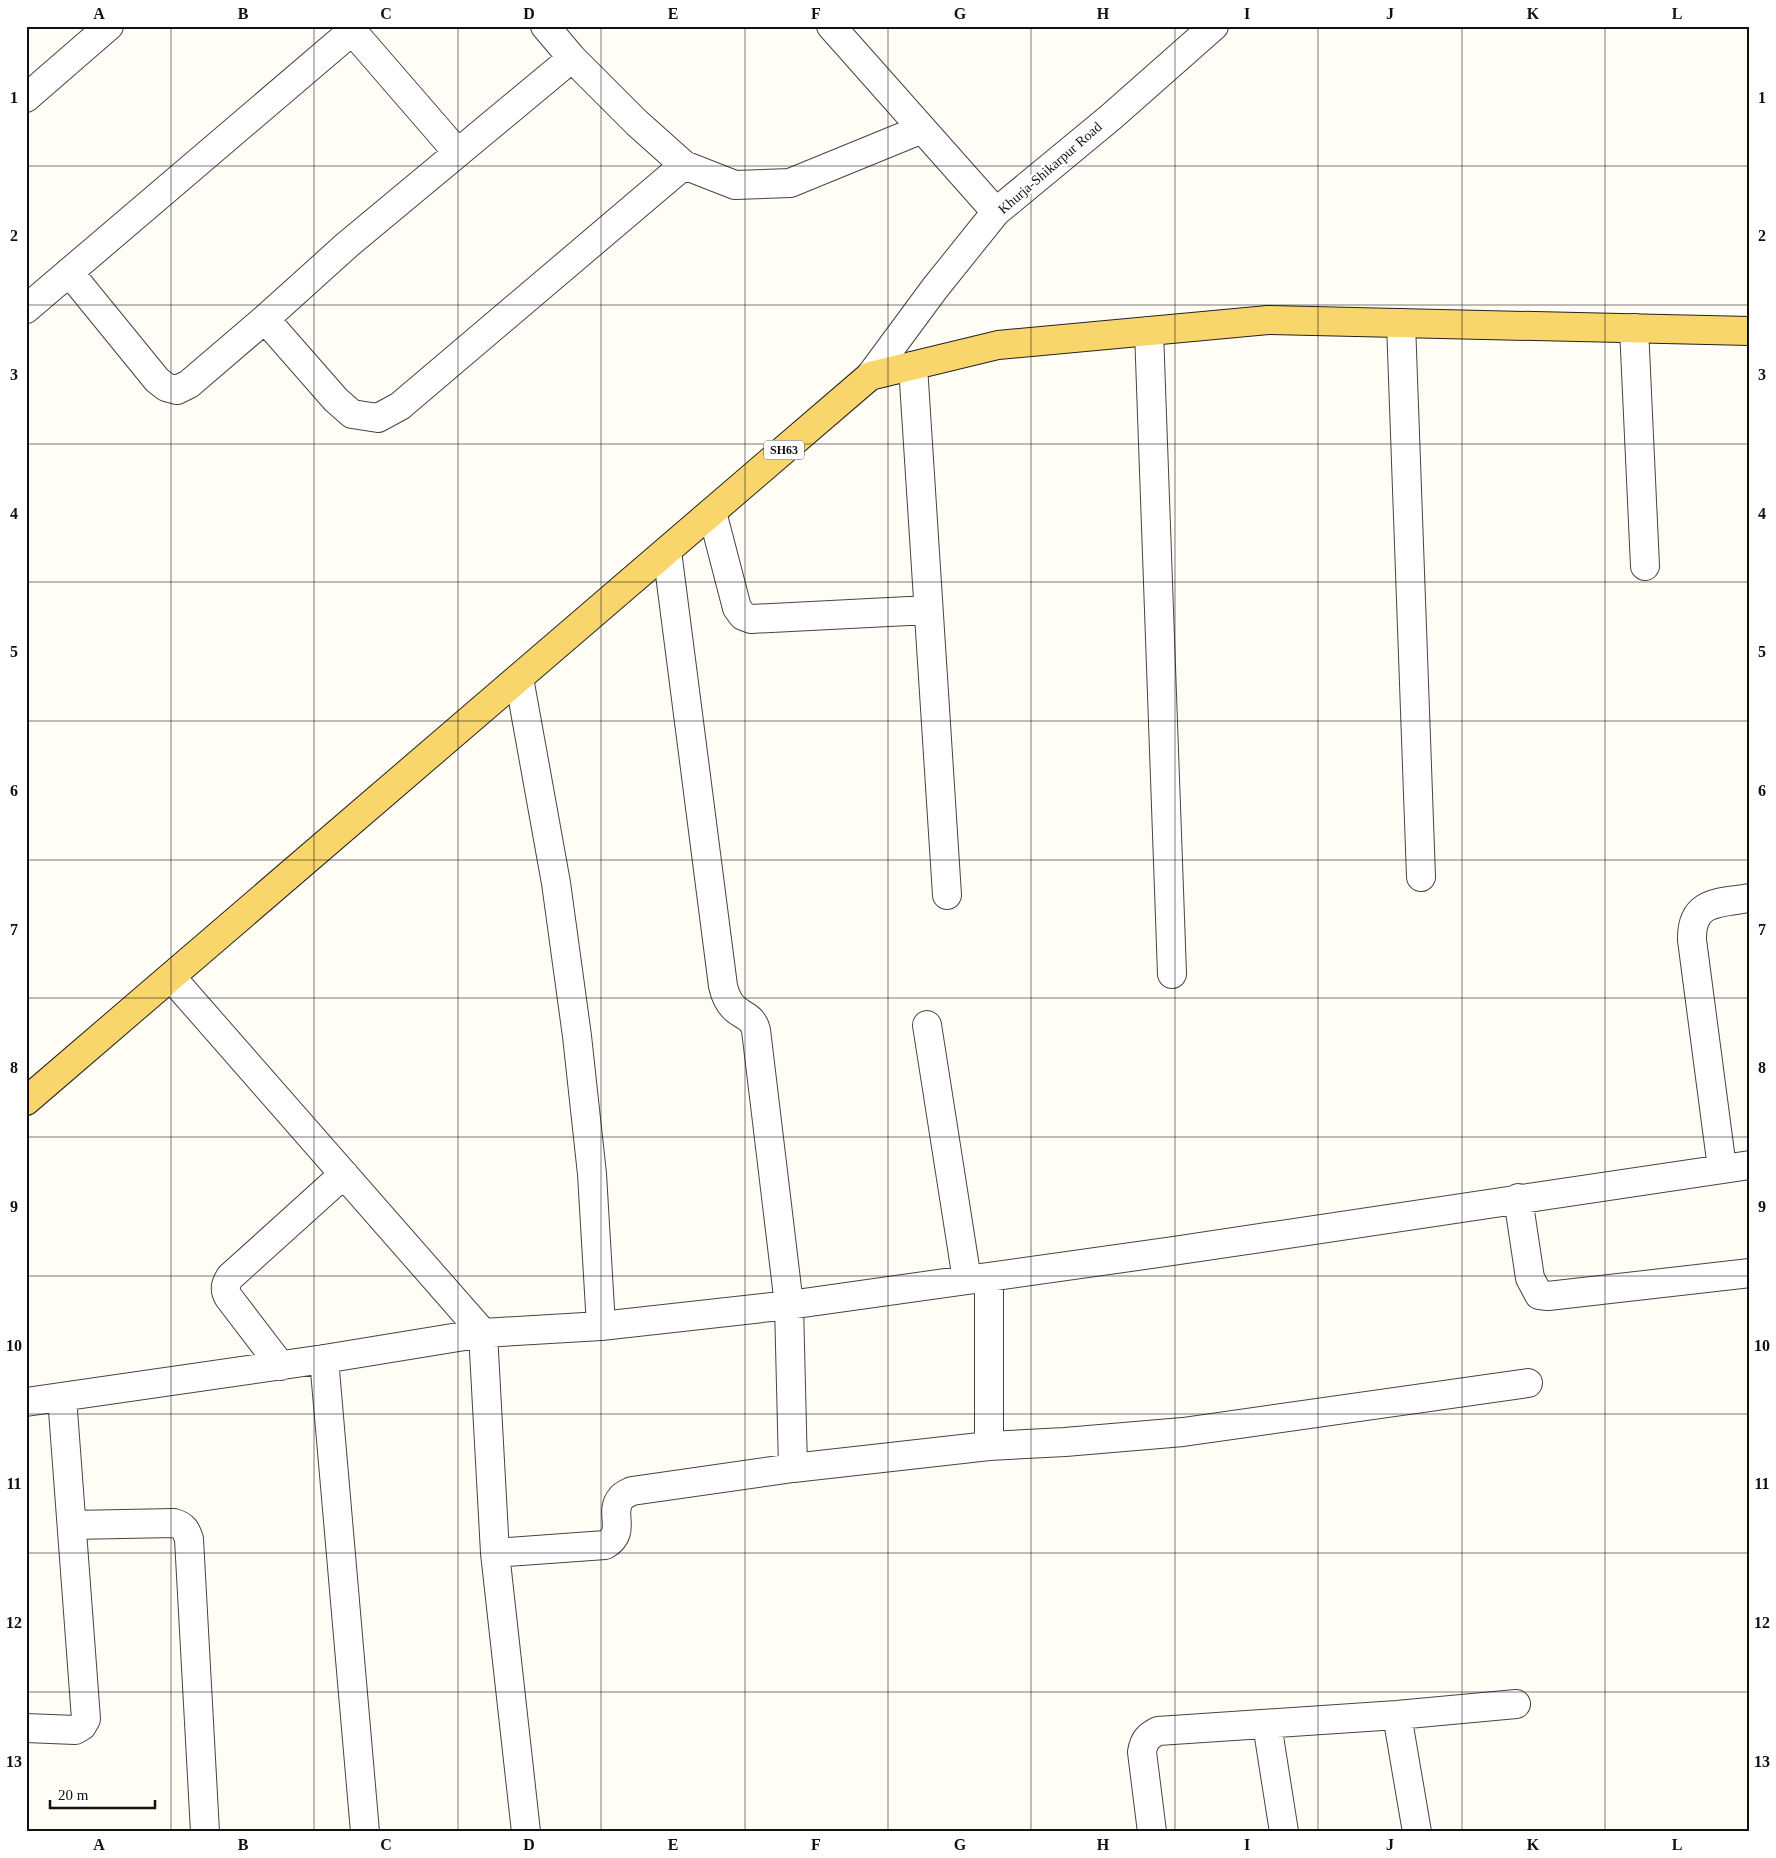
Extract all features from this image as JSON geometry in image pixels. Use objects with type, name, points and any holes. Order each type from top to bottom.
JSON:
[{"type":"main road","name":"SH63","points":[[26,1101],[870,376],[998,345],[1268,320],[1750,331]]},
{"type":"street","points":[[545,26],[572,58],[637,123],[684,165],[735,185],[790,183],[922,129]]},
{"type":"street","points":[[831,26],[996,212]]},
{"type":"street","name":"Khurja-Shikarpur Road","points":[[870,376],[935,288],[996,212],[1111,117],[1214,26]]},
{"type":"street","points":[[26,98],[107,27]]},
{"type":"street","points":[[26,309],[350,29],[458,152]]},
{"type":"street","points":[[69,272],[157,380],[166,387],[177,390],[189,384],[347,245],[572,58]]},
{"type":"street","points":[[265,319],[336,400],[352,414],[378,418],[400,406],[684,165]]},
{"type":"street","points":[[1401,323],[1421,877]]},
{"type":"street","points":[[1634,328],[1645,566]]},
{"type":"street","points":[[1149,331],[1172,974]]},
{"type":"street","points":[[913,366],[947,895]]},
{"type":"street","points":[[712,512],[737,608],[743,616],[751,619],[928,610]]},
{"type":"street","points":[[667,550],[723,986],[727,998],[734,1008],[753,1022],[756,1030],[790,1305],[793,1468]]},
{"type":"street","points":[[519,678],[556,883],[577,1036],[592,1174],[602,1326]]},
{"type":"street","points":[[1722,1168],[1692,940],[1692,925],[1698,913],[1712,904],[1750,898]]},
{"type":"street","points":[[170,977],[483,1333],[495,1553],[526,1832]]},
{"type":"street","points":[[927,1025],[978,1278],[988,1446]]},
{"type":"street","points":[[26,1402],[324,1360],[483,1333],[602,1326],[790,1305],[1750,1165]]},
{"type":"street","points":[[282,1366],[229,1298],[225,1291],[226,1284],[230,1276],[344,1174]]},
{"type":"street","points":[[1518,1198],[1530,1278],[1533,1287],[1539,1294],[1548,1296],[1750,1273]]},
{"type":"street","points":[[324,1360],[365,1832]]},
{"type":"street","points":[[495,1553],[605,1546],[613,1541],[617,1531],[617,1506],[621,1497],[632,1491],[793,1468],[988,1446],[1065,1442],[1183,1432],[1528,1383]]},
{"type":"street","points":[[26,1728],[75,1730],[82,1726],[86,1719],[62,1397]]},
{"type":"street","points":[[72,1525],[174,1523],[182,1525],[187,1532],[190,1549],[205,1832]]},
{"type":"street","points":[[1152,1832],[1142,1752],[1144,1742],[1149,1736],[1158,1731],[1397,1715],[1516,1704]]},
{"type":"street","points":[[1397,1715],[1417,1832]]},
{"type":"street","points":[[1267,1724],[1284,1832]]}]
